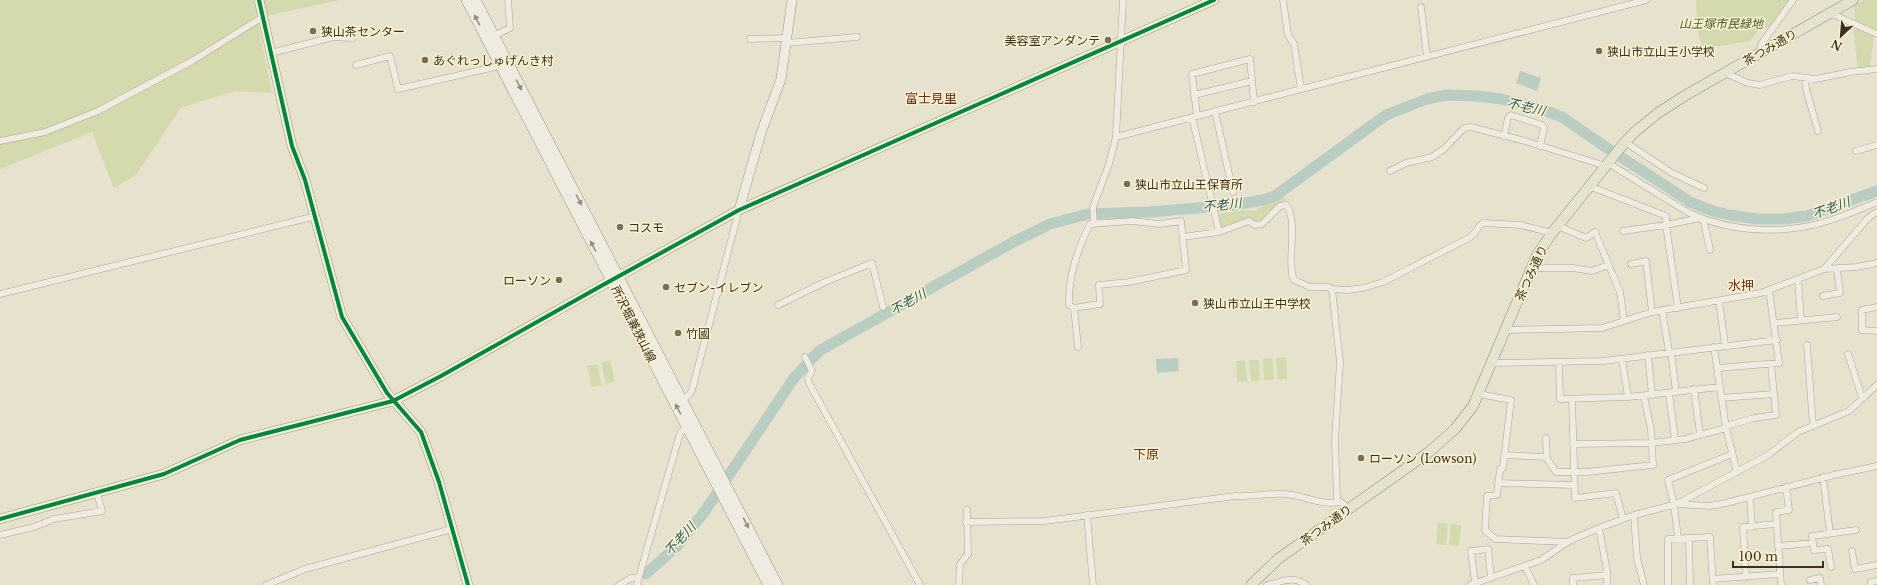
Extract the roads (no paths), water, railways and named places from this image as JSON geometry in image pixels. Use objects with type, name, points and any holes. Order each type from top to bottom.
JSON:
[{"type":"main road","name":"茶つみ通り","points":[[1251,585],[1278,559],[1443,441],[1465,418],[1479,394],[1537,255],[1555,229],[1589,186],[1625,142],[1636,131],[1658,113],[1759,53],[1854,0]]},
{"type":"street","points":[[259,0],[292,146],[305,180],[316,216],[342,317],[387,393],[421,432],[439,482],[468,585]]},
{"type":"street","name":"所沢堀兼狭山線","points":[[466,0],[682,400],[768,585]]},
{"type":"street","name":"所沢堀兼狭山線","points":[[476,0],[688,427],[718,477]]},
{"type":"street","points":[[494,36],[510,28],[511,25],[508,0]]},
{"type":"street","points":[[682,400],[689,395],[692,390],[757,146],[779,84],[792,0]]},
{"type":"street","points":[[1094,223],[1093,209],[1109,164],[1116,137],[1123,0]]},
{"type":"street","points":[[0,518],[98,493],[164,474],[240,440],[393,401],[739,210],[1121,43],[1214,0]]},
{"type":"street","points":[[1283,0],[1288,36],[1294,44],[1301,89]]},
{"type":"street","points":[[1116,137],[1646,0]]},
{"type":"street","points":[[1759,53],[1762,44],[1794,0]]},
{"type":"street","points":[[1421,7],[1427,57]]},
{"type":"street","points":[[1830,13],[1877,34]]},
{"type":"street","points":[[0,141],[45,132],[98,111],[192,61],[263,17]]},
{"type":"street","points":[[271,53],[333,37],[352,38]]},
{"type":"street","points":[[750,39],[786,41],[857,37]]},
{"type":"street","points":[[356,65],[390,56],[398,89],[496,67]]},
{"type":"street","points":[[1219,232],[1194,117],[1192,74],[1250,59],[1254,102]]},
{"type":"street","points":[[1725,73],[1753,84],[1760,84],[1792,76],[1816,79],[1850,72],[1877,70]]},
{"type":"street","points":[[1805,78],[1806,89],[1818,131]]},
{"type":"street","points":[[1194,95],[1252,81]]},
{"type":"street","points":[[1215,112],[1233,192]]},
{"type":"street","points":[[1504,136],[1508,118],[1511,115],[1542,125],[1544,128],[1540,146]]},
{"type":"street","points":[[1390,171],[1406,163],[1432,157],[1444,149],[1464,128],[1471,128],[1608,163],[1678,207],[1700,218],[1747,229],[1782,229],[1798,227],[1830,220],[1877,202]]},
{"type":"street","points":[[1625,142],[1672,173],[1704,188]]},
{"type":"street","points":[[1856,151],[1877,145]]},
{"type":"street","points":[[1589,186],[1666,216],[1678,308]]},
{"type":"street","points":[[1183,237],[1219,232],[1249,221],[1255,225],[1262,224],[1282,205],[1287,205],[1292,229],[1294,280],[1310,287],[1328,287],[1332,289],[1354,290],[1383,282],[1469,238],[1476,234],[1480,224],[1483,222],[1555,229],[1586,238],[1595,232],[1620,292],[1624,321]]},
{"type":"street","points":[[1824,269],[1869,217],[1877,212]]},
{"type":"street","points":[[0,294],[316,216]]},
{"type":"street","points":[[1623,231],[1666,225],[1700,218]]},
{"type":"street","points":[[1700,218],[1704,222],[1710,250]]},
{"type":"street","points":[[1132,221],[1160,224],[1181,221],[1186,270],[1129,282],[1099,285],[1100,304],[1074,308],[1069,305],[1069,300],[1078,252],[1090,224],[1094,223],[1132,221]]},
{"type":"street","points":[[1631,264],[1646,261],[1652,312]]},
{"type":"street","points":[[1506,330],[1602,328],[1652,312],[1719,301],[1769,290],[1824,269],[1837,269],[1877,263]]},
{"type":"street","points":[[778,305],[825,282],[872,264],[883,307]]},
{"type":"street","points":[[1531,268],[1573,268],[1592,271],[1608,265]]},
{"type":"street","points":[[1824,296],[1840,293],[1837,269]]},
{"type":"street","points":[[1798,279],[1801,320]]},
{"type":"street","points":[[1332,289],[1340,362],[1335,458],[1337,499],[1349,508]]},
{"type":"street","points":[[1717,368],[1779,363],[1775,323],[1769,290]]},
{"type":"street","points":[[1719,301],[1726,346]]},
{"type":"street","points":[[1877,306],[1862,310],[1862,330],[1877,331]]},
{"type":"street","points":[[1074,308],[1078,347]]},
{"type":"street","points":[[1662,310],[1676,392]]},
{"type":"street","points":[[1775,323],[1837,317]]},
{"type":"street","points":[[1492,363],[1622,359],[1777,340]]},
{"type":"street","points":[[1807,345],[1813,426]]},
{"type":"street","points":[[1714,347],[1726,427],[1737,472]]},
{"type":"street","points":[[1848,354],[1862,398]]},
{"type":"street","points":[[1648,355],[1652,395]]},
{"type":"street","points":[[805,357],[812,371],[808,378],[809,383],[920,585]]},
{"type":"street","points":[[1622,359],[1628,398]]},
{"type":"street","points":[[1559,362],[1560,399],[1628,398],[1720,387]]},
{"type":"street","points":[[1573,444],[1652,443],[1675,440],[1754,418],[1776,415],[1771,364]]},
{"type":"street","points":[[1491,578],[1488,549],[1471,551],[1472,584],[1491,578],[1541,560],[1568,542],[1598,528],[1634,515],[1676,505],[1768,454],[1798,432],[1845,413],[1877,385]]},
{"type":"street","points":[[1694,389],[1700,434]]},
{"type":"street","points":[[1669,393],[1675,440]]},
{"type":"street","points":[[1479,394],[1511,400],[1503,468],[1500,469],[1497,495],[1487,496],[1485,530],[1495,539],[1568,542]]},
{"type":"street","points":[[1721,398],[1774,394]]},
{"type":"street","points":[[1546,438],[1546,457],[1556,472],[1573,472],[1653,465],[1652,443],[1644,396]]},
{"type":"street","points":[[1572,399],[1573,472],[1575,498],[1616,493],[1623,519]]},
{"type":"street","points":[[637,585],[679,436],[681,432],[688,427]]},
{"type":"street","points":[[1504,454],[1546,457]]},
{"type":"street","points":[[1678,538],[1676,505],[1668,480],[1732,454]]},
{"type":"street","points":[[1676,505],[1710,506],[1750,498],[1823,477],[1876,466],[1877,473]]},
{"type":"street","points":[[1823,477],[1830,533]]},
{"type":"street","points":[[1498,483],[1574,486]]},
{"type":"street","points":[[1781,585],[1776,512],[1789,510],[1786,487]]},
{"type":"street","name":"所沢堀兼狭山線","points":[[725,492],[778,585]]},
{"type":"street","points":[[0,535],[34,527],[54,519],[102,511],[98,493]]},
{"type":"street","points":[[966,522],[1045,520],[1235,496],[1252,497],[1286,494],[1316,501],[1340,502]]},
{"type":"street","points":[[1750,498],[1752,527]]},
{"type":"street","points":[[959,585],[960,564],[968,554],[966,522],[967,510]]},
{"type":"street","points":[[1087,515],[1093,585]]},
{"type":"street","points":[[1634,515],[1637,558],[1644,585]]},
{"type":"street","points":[[1746,577],[1743,527],[1776,524]]},
{"type":"street","points":[[1598,528],[1607,575],[1607,585]]},
{"type":"street","points":[[266,585],[304,569],[452,529]]},
{"type":"street","points":[[1831,568],[1828,549],[1814,550],[1812,536],[1856,530]]},
{"type":"street","points":[[1668,585],[1666,543],[1668,539],[1678,538],[1710,537],[1713,582],[1780,574]]},
{"type":"street","points":[[1689,538],[1690,585]]},
{"type":"street","points":[[1778,546],[1813,543]]},
{"type":"street","points":[[1852,551],[1855,569],[1877,565]]},
{"type":"street","points":[[1525,566],[1534,585]]},
{"type":"street","points":[[1573,585],[1573,578],[1607,575]]},
{"type":"street","points":[[619,585],[631,578],[640,576]]},
{"type":"street","points":[[1810,580],[1820,578],[1821,585]]},
{"type":"street","points":[[1267,585],[1292,579],[1300,580],[1306,585]]},
{"type":"street","points":[[1871,585],[1871,582],[1877,581]]},
{"type":"waterway","name":"不老川","points":[[646,574],[677,546],[705,511],[794,378],[819,351],[1015,241],[1050,224],[1088,214],[1149,212],[1234,205],[1263,200],[1275,196],[1386,115],[1427,99],[1446,95],[1478,96],[1501,99],[1538,108],[1562,117],[1692,203],[1729,215],[1757,219],[1784,219],[1807,216],[1877,191]]},
{"type":"place","name":"狭山茶センター","points":[[313,31]]},
{"type":"place","name":"美容室アンダンテ","points":[[1108,40]]},
{"type":"place","name":"狭山市立山王小学校","points":[[1599,51]]},
{"type":"place","name":"あぐれっしゅげんき村","points":[[425,60]]},
{"type":"place","name":"狭山市立山王保育所","points":[[1127,184]]},
{"type":"place","name":"コスモ","points":[[620,227]]},
{"type":"place","name":"ローソン","points":[[559,280]]},
{"type":"place","name":"セブン-イレブン","points":[[666,287]]},
{"type":"place","name":"狭山市立山王中学校","points":[[1195,303]]},
{"type":"place","name":"竹國","points":[[678,333]]},
{"type":"place","name":"ローソン (Lowson)","points":[[1361,458]]},
{"type":"district","name":"富士見里","points":[[931,98]]},
{"type":"district","name":"水押","points":[[1741,285]]},
{"type":"district","name":"下原","points":[[1146,454]]},
{"type":"park label","name":"山王塚市民緑地","points":[[1721,23]]}]
